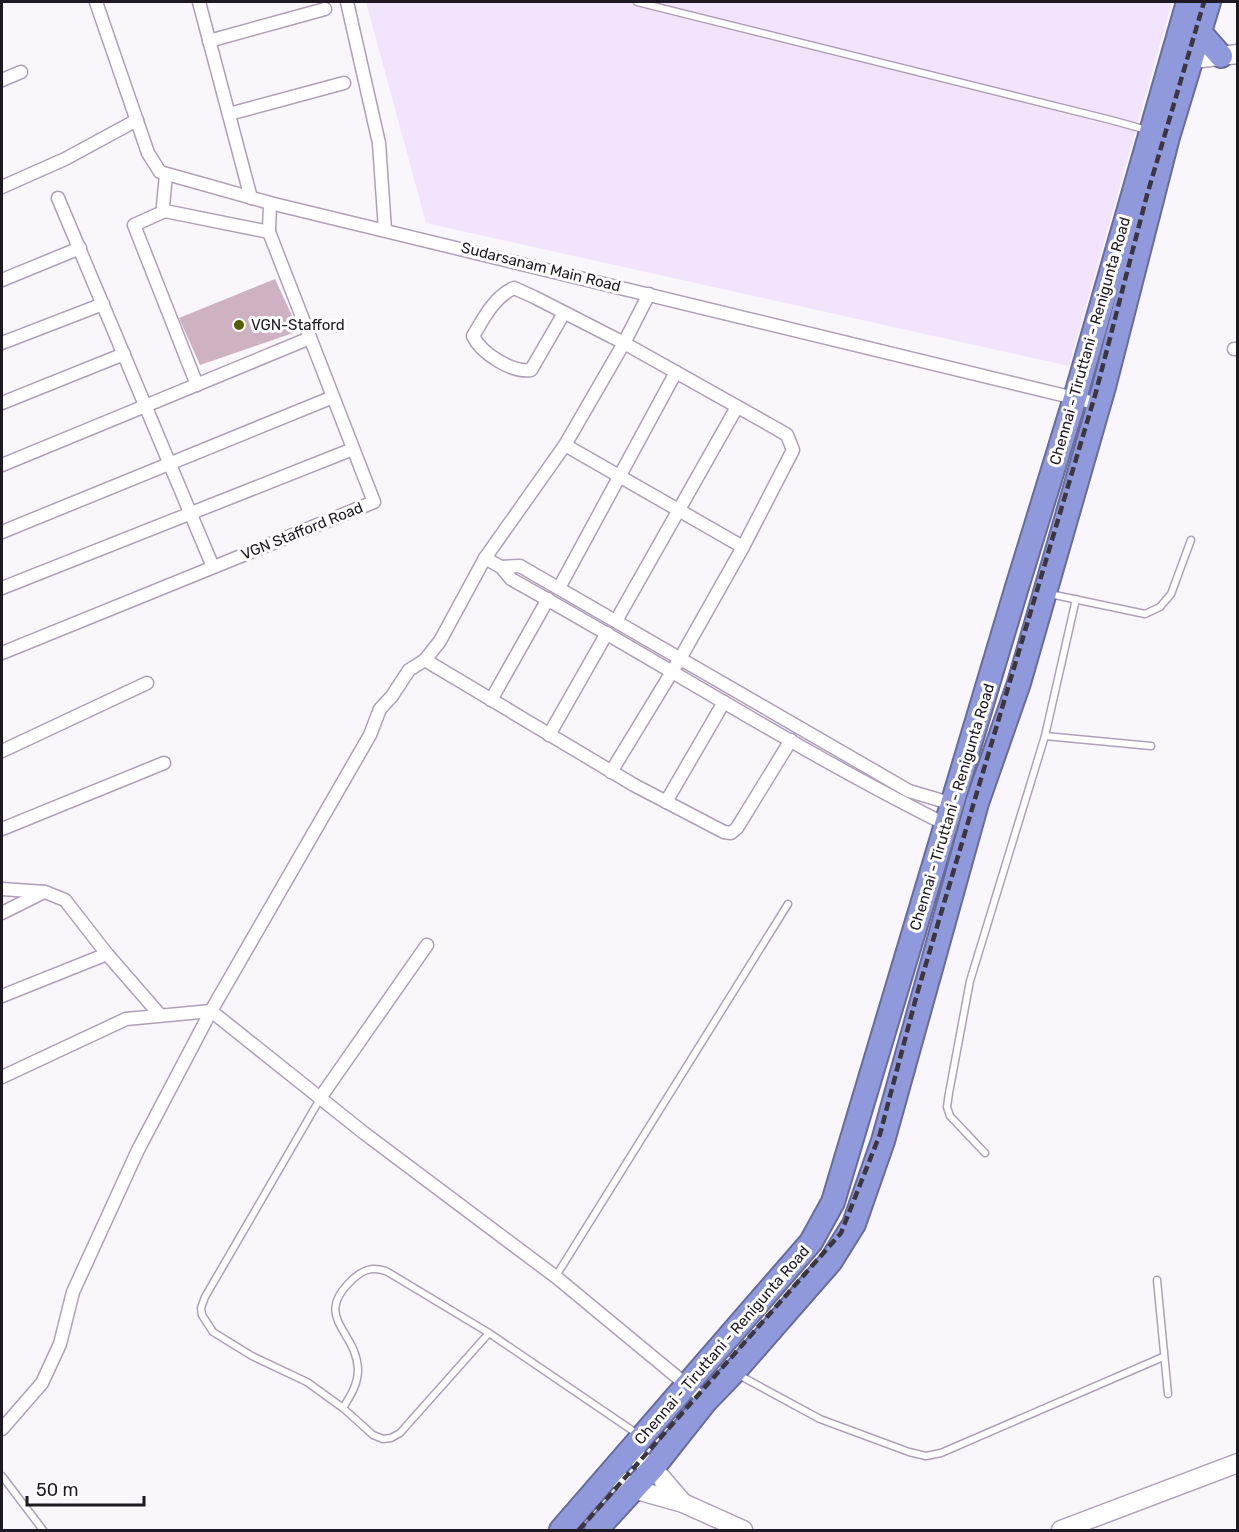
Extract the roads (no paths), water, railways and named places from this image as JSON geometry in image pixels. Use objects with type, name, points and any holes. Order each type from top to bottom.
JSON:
[{"type":"highway","name":"Chennai - Tiruttani - Renigunta Road","points":[[596,1530],[653,1468],[706,1401],[831,1261],[854,1224],[883,1141],[976,803],[1019,682],[1100,404],[1168,137],[1182,57],[1188,2]]},
{"type":"highway","name":"Chennai - Tiruttani - Renigunta Road","points":[[561,1530],[811,1242],[833,1202],[1075,398],[1151,132],[1182,57],[1199,31],[1209,2]]},
{"type":"highway","points":[[1199,31],[1229,55]]},
{"type":"street","points":[[96,2],[148,153],[160,172],[166,175],[163,206],[165,211]]},
{"type":"street","points":[[199,2],[251,198]]},
{"type":"street","points":[[347,2],[380,142],[386,230]]},
{"type":"street","points":[[209,41],[325,9]]},
{"type":"street","points":[[1182,57],[1229,55]]},
{"type":"street","points":[[2,80],[21,72]]},
{"type":"street","points":[[229,114],[344,83]]},
{"type":"street","points":[[2,187],[65,159],[137,120]]},
{"type":"street","name":"Sudarsanam Main Road","points":[[166,175],[270,203],[1100,404]]},
{"type":"street","points":[[58,198],[213,567]]},
{"type":"street","name":"VGN Stafford Road","points":[[2,653],[374,502],[270,232],[270,203]]},
{"type":"street","points":[[197,385],[134,225],[165,211],[270,232]]},
{"type":"street","points":[[2,280],[80,249]]},
{"type":"street","points":[[564,313],[531,370],[522,371],[488,354],[477,344],[473,336],[495,302],[504,292],[514,288],[534,297],[624,343],[787,435],[794,450],[681,657],[611,772]]},
{"type":"street","points":[[2,1429],[42,1383],[60,1344],[73,1292],[138,1150],[211,1011],[370,735],[380,709],[392,696],[409,670],[425,660],[440,641],[485,558],[565,445],[650,294]]},
{"type":"street","points":[[2,343],[103,304]]},
{"type":"street","points":[[2,465],[310,338]]},
{"type":"street","points":[[2,404],[124,354]]},
{"type":"street","points":[[559,588],[676,372]]},
{"type":"street","points":[[2,532],[333,397]]},
{"type":"street","points":[[616,621],[737,407]]},
{"type":"street","points":[[565,445],[743,546]]},
{"type":"street","points":[[2,588],[353,450]]},
{"type":"street","points":[[485,558],[501,567],[511,579],[902,803],[950,815]]},
{"type":"street","points":[[501,567],[520,566],[681,657],[950,815]]},
{"type":"street","points":[[491,700],[548,599]]},
{"type":"street","points":[[549,735],[607,633]]},
{"type":"street","points":[[425,660],[611,772],[716,829],[731,833],[737,828],[791,740]]},
{"type":"street","points":[[2,751],[147,683]]},
{"type":"street","points":[[666,802],[724,702]]},
{"type":"street","points":[[815,754],[823,740]]},
{"type":"street","points":[[2,829],[164,763]]},
{"type":"street","points":[[2,889],[45,892],[65,900],[107,954],[160,1015]]},
{"type":"street","points":[[2,913],[45,892]]},
{"type":"street","points":[[320,1098],[427,945]]},
{"type":"street","points":[[2,996],[107,954]]},
{"type":"street","points":[[2,1077],[126,1019],[211,1011],[320,1098],[556,1277],[706,1401]]},
{"type":"street","points":[[636,1445],[682,1503]]},
{"type":"street","points":[[1061,1530],[1238,1463]]},
{"type":"street","points":[[611,1474],[633,1489],[682,1503],[738,1530]]},
{"type":"lane","points":[[637,2],[1088,114],[1151,132]]},
{"type":"lane","points":[[1044,593],[1145,614],[1160,607],[1171,594],[1191,540]]},
{"type":"lane","points":[[985,1153],[955,1123],[947,1107],[970,981],[1045,736],[1076,599]]},
{"type":"lane","points":[[1045,736],[1151,746]]},
{"type":"lane","points":[[556,1277],[788,904]]},
{"type":"lane","points":[[320,1098],[205,1296],[201,1308],[206,1323],[213,1332],[252,1356],[308,1382],[343,1408],[373,1435],[383,1439],[400,1433],[489,1333]]},
{"type":"lane","points":[[343,1408],[356,1385],[358,1369],[353,1349],[334,1310],[336,1301],[344,1288],[367,1269],[376,1268],[386,1271],[489,1333],[636,1445]]},
{"type":"lane","points":[[1157,1280],[1168,1394]]},
{"type":"lane","points":[[734,1372],[820,1419],[909,1452],[926,1456],[941,1453],[1163,1357]]},
{"type":"lane","points":[[2,1476],[43,1530]]},
{"type":"railway","points":[[579,1530],[841,1233],[880,1134],[917,994],[1096,392],[1147,195],[1204,2]]},
{"type":"place","name":"VGN-Stafford","points":[[239,325]]}]
